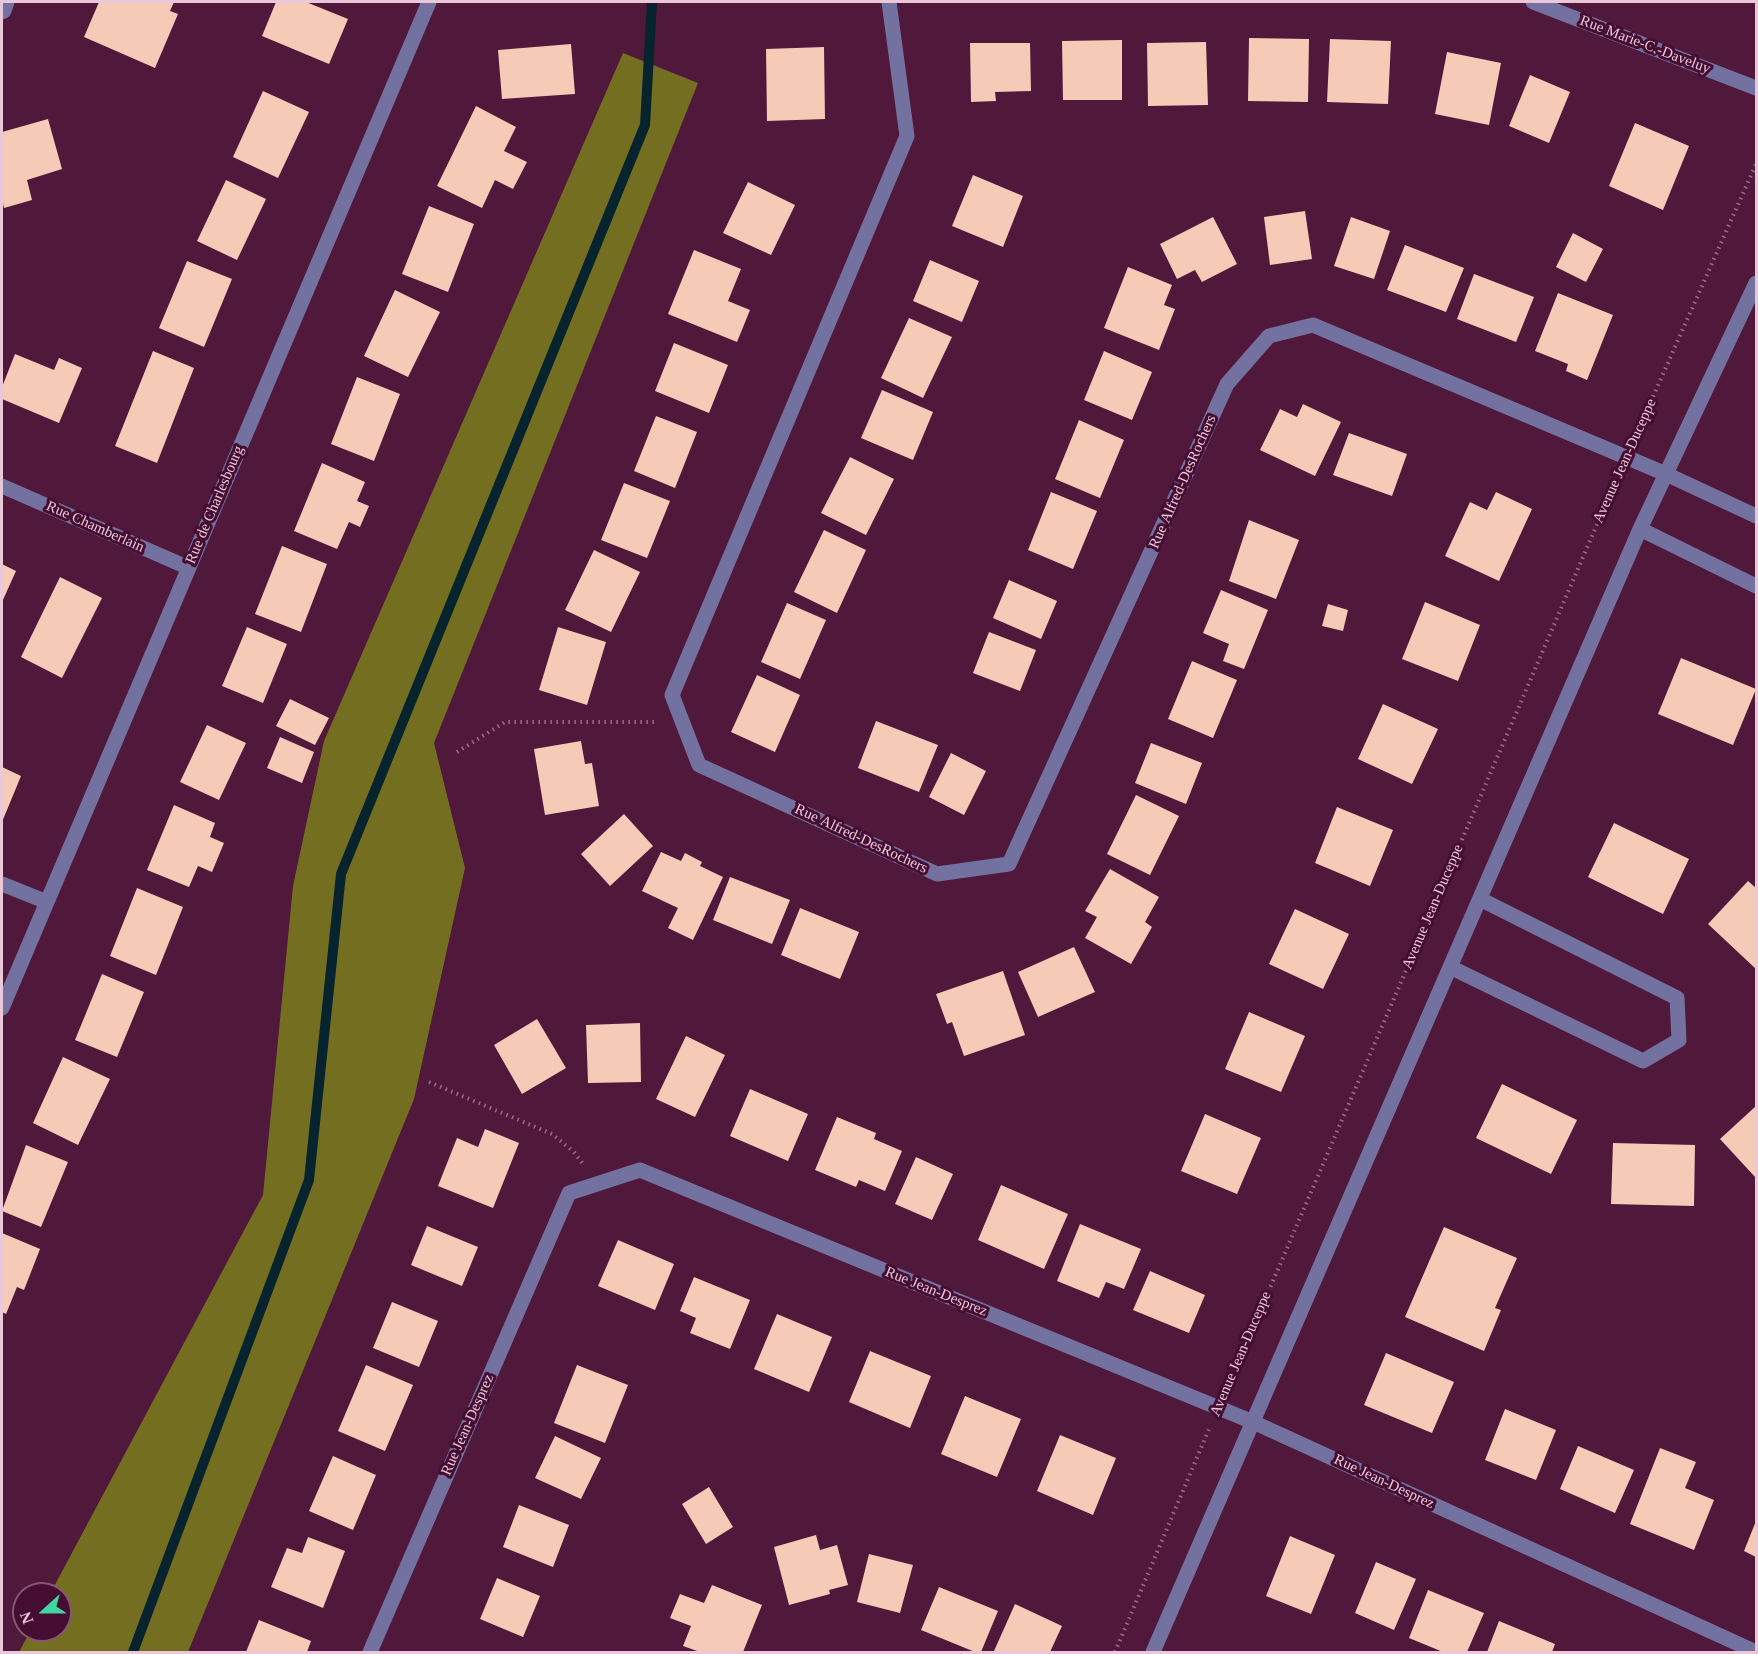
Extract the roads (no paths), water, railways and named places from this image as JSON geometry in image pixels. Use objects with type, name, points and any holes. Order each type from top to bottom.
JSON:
[{"type":"street","points":[[2,12],[7,2]]},
{"type":"street","name":"Rue de Charlesbourg","points":[[2,1008],[429,2]]},
{"type":"street","name":"Rue Alfred-DesRochers","points":[[889,2],[907,136],[672,695],[699,765],[937,874],[1009,864],[1227,384],[1269,336],[1313,326],[1666,474]]},
{"type":"street","name":"Rue Marie-C.-Daveluy","points":[[1533,2],[1756,88]]},
{"type":"street","points":[[1153,1653],[1640,529],[1756,284]]},
{"type":"street","points":[[1666,474],[1756,516]]},
{"type":"street","name":"Rue Chamberlain","points":[[2,486],[189,568]]},
{"type":"street","points":[[1640,529],[1756,586]]},
{"type":"street","points":[[2,884],[47,902]]},
{"type":"street","points":[[1450,967],[1643,1061],[1679,1041],[1677,998],[1480,899]]},
{"type":"street","name":"Rue Jean-Desprez","points":[[369,1653],[569,1193],[640,1170],[1252,1422],[1756,1652]]},
{"type":"waterway","points":[[133,1652],[309,1180],[341,874],[645,125],[652,2]]}]
